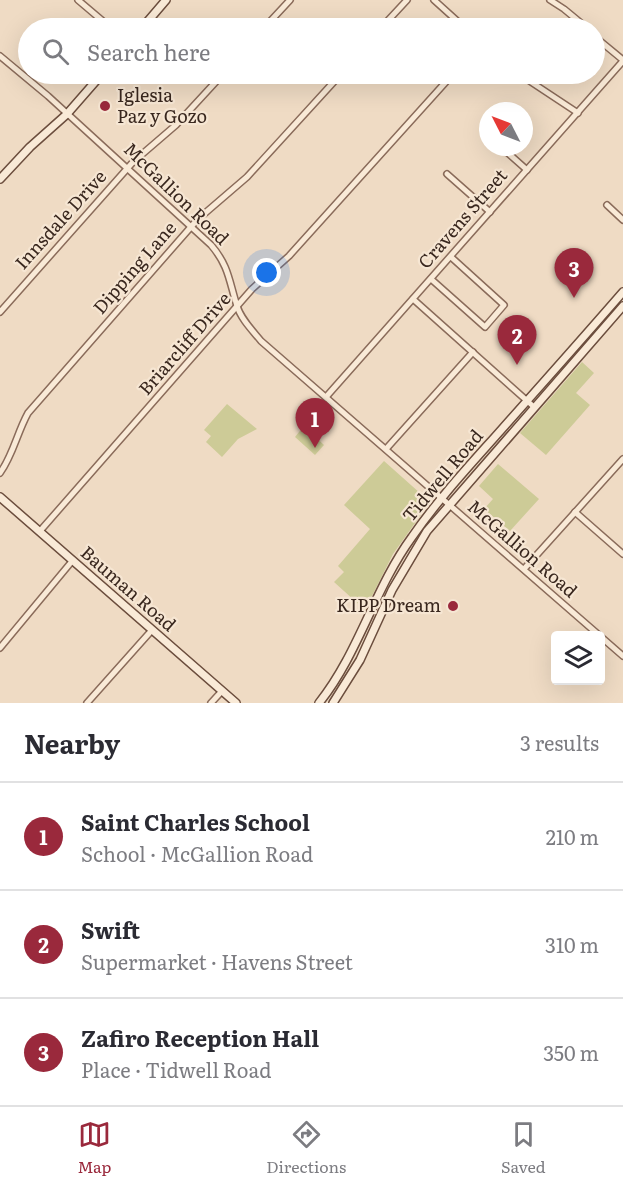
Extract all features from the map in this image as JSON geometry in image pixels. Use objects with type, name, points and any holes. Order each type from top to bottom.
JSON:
[{"type":"main road","points":[[151,18],[166,0]]},
{"type":"main road","points":[[0,179],[30,147],[67,114],[93,84]]},
{"type":"main road","name":"Tidwell Road","points":[[320,703],[352,653],[394,564],[441,498],[623,292]]},
{"type":"main road","name":"Tidwell Road","points":[[333,703],[360,660],[403,569],[427,531],[623,306]]},
{"type":"main road","points":[[588,332],[595,338]]},
{"type":"main road","name":"Bauman Road","points":[[0,497],[236,703]]},
{"type":"main road","points":[[394,564],[403,569]]},
{"type":"main road","points":[[367,617],[376,625]]},
{"type":"main road","points":[[331,689],[339,695]]},
{"type":"street","points":[[78,0],[99,18]]},
{"type":"street","points":[[273,18],[290,0]]},
{"type":"street","points":[[390,18],[407,0]]},
{"type":"street","points":[[434,0],[454,18]]},
{"type":"street","points":[[550,0],[575,18]]},
{"type":"street","points":[[605,45],[623,60]]},
{"type":"street","name":"McGallion Road","points":[[0,56],[18,72]]},
{"type":"street","name":"Cravens Street","points":[[605,81],[623,60]]},
{"type":"street","name":"McGallion Road","points":[[32,84],[191,226],[221,257],[230,276],[237,307],[261,341],[594,631]]},
{"type":"street","name":"Innsdale Drive","points":[[0,312],[127,168],[176,125],[214,84]]},
{"type":"street","name":"Dipping Lane","points":[[0,473],[28,413],[191,226],[247,177],[332,84]]},
{"type":"street","name":"Briarcliff Drive","points":[[40,531],[263,278],[288,256],[444,84]]},
{"type":"street","points":[[535,84],[578,112]]},
{"type":"street","name":"Cravens Street","points":[[326,398],[602,84]]},
{"type":"street","points":[[511,156],[527,170]]},
{"type":"street","points":[[447,174],[490,212]]},
{"type":"street","points":[[607,205],[623,220]]},
{"type":"street","points":[[431,279],[485,327],[504,305],[451,257]]},
{"type":"street","points":[[413,299],[534,407]]},
{"type":"street","points":[[386,449],[473,352]]},
{"type":"street","points":[[524,569],[623,459]]},
{"type":"street","points":[[575,512],[623,554]]},
{"type":"street","points":[[0,648],[73,560]]},
{"type":"street","points":[[87,703],[152,630]]},
{"type":"street","name":"McGallion Road","points":[[605,640],[623,656]]},
{"type":"street","points":[[211,703],[222,691]]},
{"type":"shaded area","points":[[582,362],[594,373],[576,393],[590,405],[546,455],[520,433]]},
{"type":"shaded area","points":[[227,404],[257,429],[238,439],[222,457],[206,442],[211,436],[204,430]]},
{"type":"shaded area","points":[[304,426],[324,445],[315,455],[295,437]]},
{"type":"shaded area","points":[[384,461],[430,502],[393,554],[365,610],[334,582],[344,572],[338,566],[370,529],[344,505]]},
{"type":"shaded area","points":[[498,464],[539,499],[510,531],[484,509],[493,499],[479,486]]},
{"type":"place","name":"Iglesia Paz y Gozo","points":[[105,106]]},
{"type":"place","name":"Zafiro Reception Hall","points":[[574,298]]},
{"type":"place","name":"Swift","points":[[517,365]]},
{"type":"place","name":"Saint Charles School","points":[[315,448]]},
{"type":"place","name":"KIPP Dream","points":[[453,606]]}]
